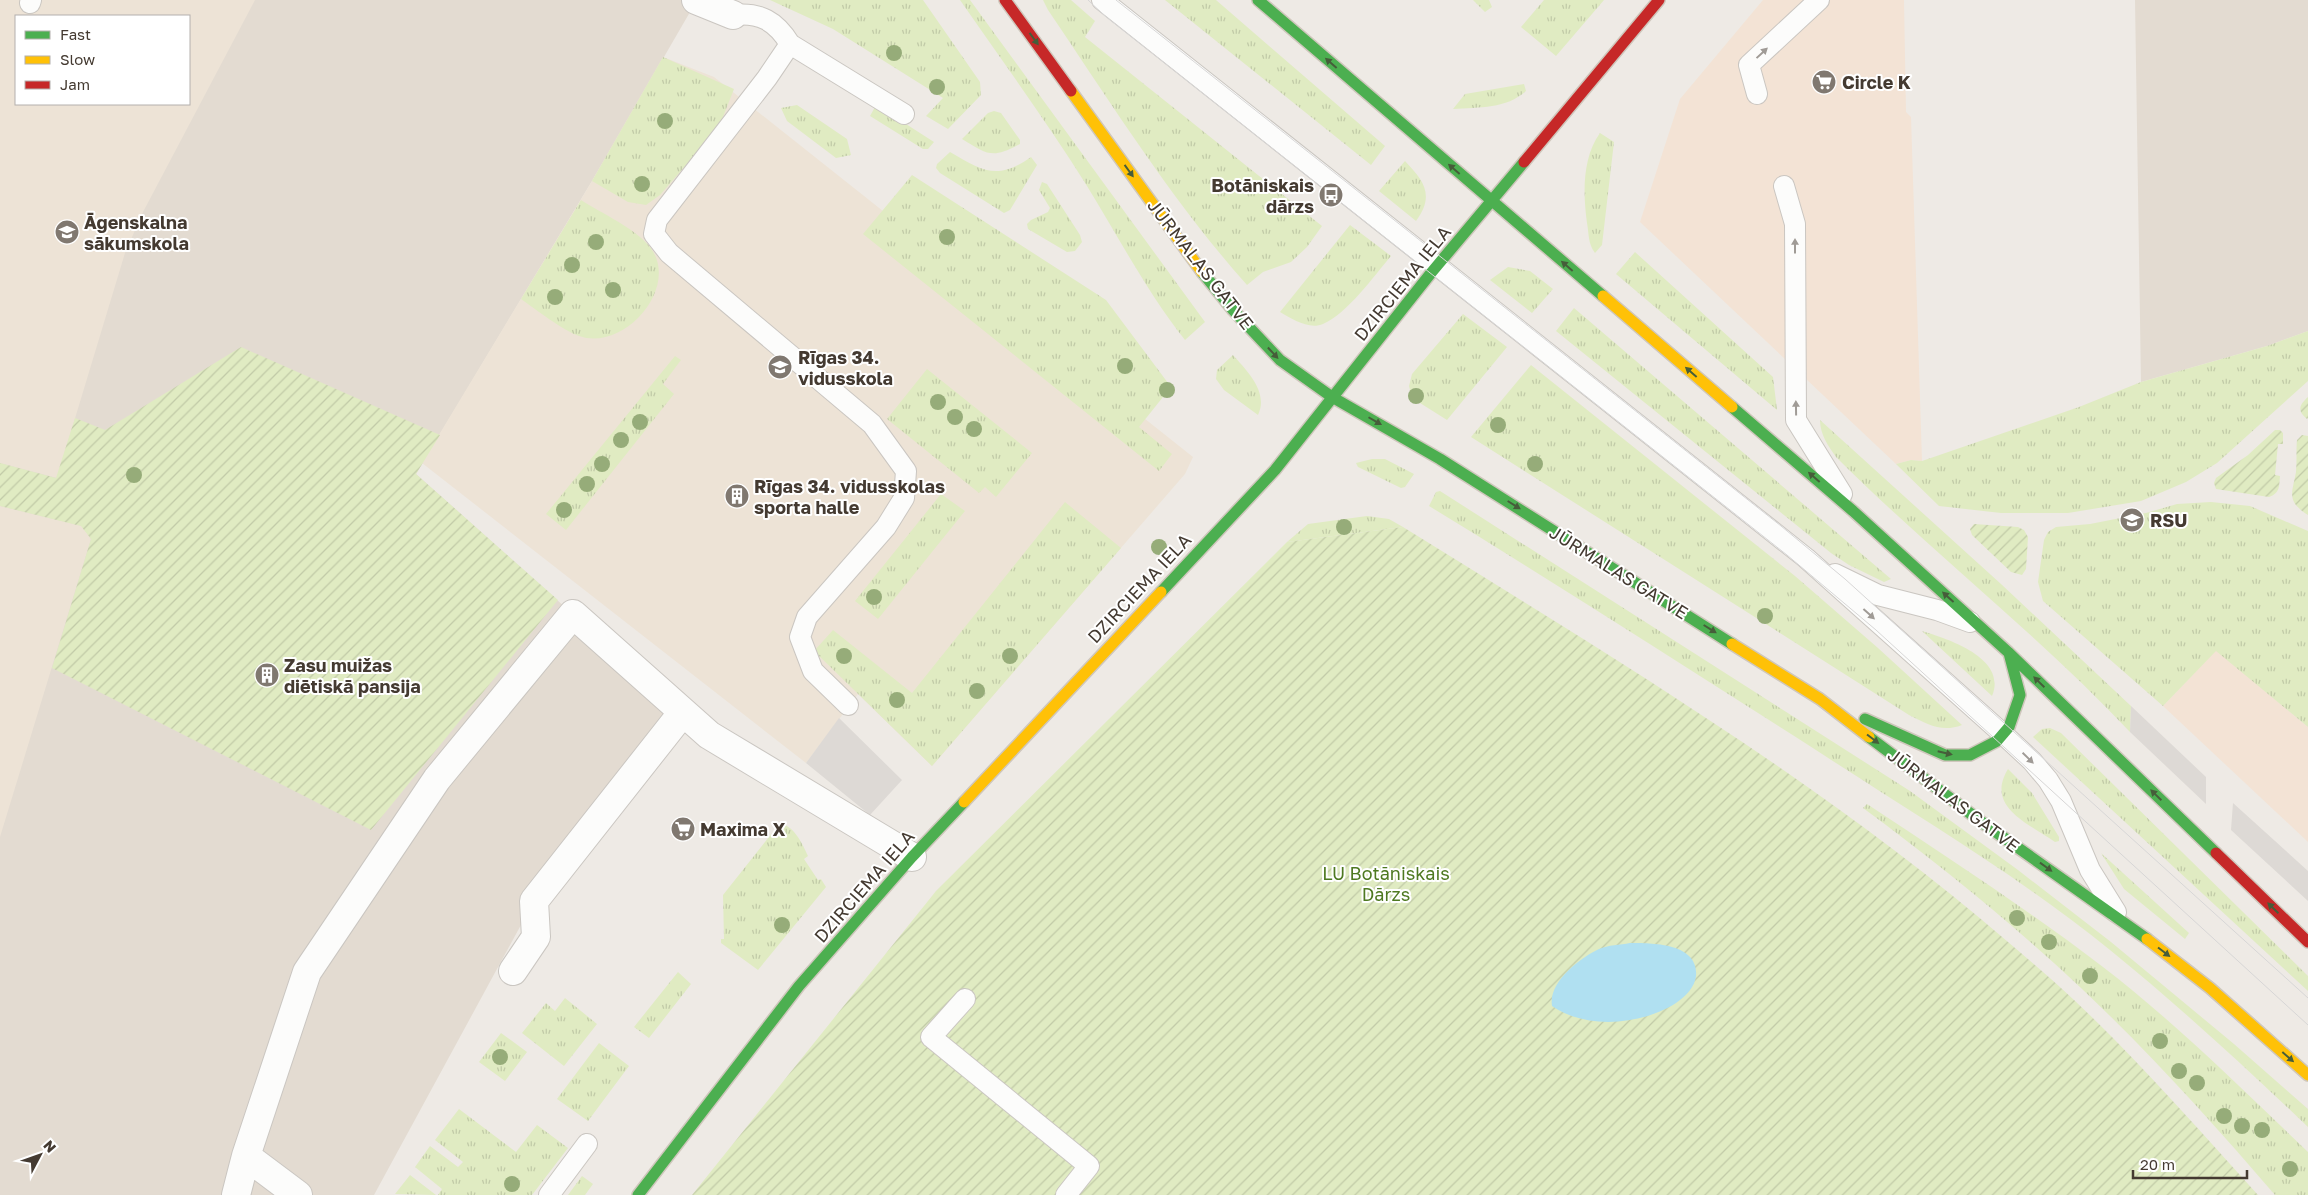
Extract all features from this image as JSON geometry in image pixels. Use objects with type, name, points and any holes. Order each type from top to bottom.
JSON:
[{"type":"main road","name":"JŪRMALAS GATVE","points":[[1005,0],[1206,277],[1233,310],[1280,360],[1332,397],[1440,459],[1820,699],[1983,822],[2162,950],[2210,988],[2308,1075]]},
{"type":"main road","points":[[1258,0],[1853,511],[1985,630],[2308,942]]},
{"type":"main road","name":"DZIRCIEMA IELA","points":[[638,1195],[800,986],[912,857],[1275,470],[1437,266],[1658,0]]},
{"type":"main road","points":[[1820,699],[1945,755],[1970,755],[1997,741],[2009,726],[2020,696],[2008,652]]},
{"type":"street","points":[[696,0],[733,15]]},
{"type":"street","points":[[236,1195],[246,1156],[307,972],[437,779],[573,614],[709,735],[912,857]]},
{"type":"street","points":[[512,971],[536,938],[534,901],[683,712]]},
{"type":"street","points":[[246,1156],[298,1195]]},
{"type":"lane","points":[[1102,0],[1806,558],[2003,734],[2032,761],[2048,780],[2061,801],[2090,870],[2124,924]]},
{"type":"lane","points":[[1757,94],[1749,65],[1819,0]]},
{"type":"lane","points":[[733,15],[751,13],[780,28],[790,44],[904,114]]},
{"type":"lane","points":[[790,44],[767,78],[657,220],[654,234],[669,253],[872,424],[906,471],[904,498],[886,527],[808,617],[800,637],[813,671],[848,705]]},
{"type":"lane","points":[[1784,186],[1795,224],[1796,420],[1853,511]]},
{"type":"lane","points":[[1806,558],[1878,595],[1946,613],[1985,630]]},
{"type":"lane","points":[[965,999],[931,1037],[1089,1166],[1066,1195]]},
{"type":"lane","points":[[549,1195],[586,1144]]},
{"type":"shaded area","points":[[0,0],[697,0],[592,181],[416,474],[687,716],[534,901],[374,1195],[0,1195]]},
{"type":"shaded area","name":"Āgenskalna sākumskola","points":[[0,0],[255,0],[143,212],[125,253],[57,478],[0,463]]},
{"type":"shaded area","points":[[1763,0],[1904,0],[1906,112],[1911,117],[1922,461],[1911,460],[1896,464],[1640,222],[1680,99]]},
{"type":"shaded area","points":[[2135,0],[2308,0],[2308,331],[2267,346],[2141,382]]},
{"type":"shaded area","name":"Rīgas 34. vidusskola","points":[[663,57],[714,77],[1193,457],[1185,474],[932,766],[858,694],[806,763],[422,463],[592,181]]},
{"type":"shaded area","points":[[0,506],[82,526],[91,539],[0,837]]},
{"type":"shaded area","points":[[2216,650],[2308,727],[2308,842],[2163,706]]},
{"type":"shaded area","points":[[2131,706],[2206,777],[2206,804],[2130,732]]},
{"type":"shaded area","points":[[839,718],[902,780],[870,815],[806,763]]},
{"type":"shaded area","points":[[2233,803],[2308,871],[2308,901],[2231,830]]},
{"type":"green space","points":[[770,0],[923,0],[980,82],[981,95],[948,129],[926,116],[943,98],[833,29]]},
{"type":"green space","points":[[960,0],[970,0],[1205,322],[1185,340],[1146,284],[1087,186],[1025,92]]},
{"type":"green space","points":[[1043,0],[1071,0],[1095,21],[1085,37],[1322,226],[1307,247],[1291,262],[1263,272],[1247,285],[1193,220],[1168,186]]},
{"type":"green space","points":[[1165,0],[1216,0],[1385,146],[1371,165]]},
{"type":"green space","points":[[1473,0],[1489,0],[1492,7],[1485,12]]},
{"type":"green space","points":[[1544,0],[1604,0],[1556,56],[1521,27]]},
{"type":"green space","points":[[663,57],[734,89],[719,127],[660,195],[646,205],[628,202],[592,181]]},
{"type":"green space","points":[[1524,84],[1526,91],[1510,101],[1492,106],[1453,109],[1465,94]]},
{"type":"green space","points":[[797,105],[847,139],[851,155],[836,158],[787,121],[781,108]]},
{"type":"green space","points":[[875,107],[881,108],[934,142],[928,149],[923,149],[870,116]]},
{"type":"green space","points":[[994,111],[1001,113],[1020,140],[1020,144],[1003,152],[990,153],[978,149],[962,139],[988,113]]},
{"type":"green space","points":[[1600,133],[1614,142],[1602,245],[1595,253],[1589,239],[1585,177],[1590,154]]},
{"type":"green space","points":[[950,152],[990,171],[1009,169],[1031,157],[1037,165],[1010,210],[1004,213],[940,173],[936,168],[937,164]]},
{"type":"green space","points":[[1405,161],[1422,182],[1425,189],[1425,203],[1416,221],[1379,191]]},
{"type":"green space","points":[[912,175],[1106,300],[1171,387],[1139,427],[1172,454],[1159,471],[863,234]]},
{"type":"green space","points":[[1042,182],[1047,184],[1080,235],[1082,242],[1075,251],[1067,252],[1028,229],[1027,224],[1031,220],[1048,212],[1050,208],[1039,190]]},
{"type":"green space","points":[[581,200],[636,233],[650,247],[658,263],[658,280],[653,297],[643,312],[629,325],[613,334],[596,338],[579,336],[566,330],[521,299]]},
{"type":"green space","points":[[1350,225],[1391,256],[1351,303],[1323,324],[1306,325],[1280,312]]},
{"type":"green space","points":[[1635,252],[1773,377],[1777,410],[1616,274]]},
{"type":"green space","points":[[1508,267],[1530,271],[1553,289],[1532,313],[1490,280]]},
{"type":"green space","points":[[1574,308],[1891,579],[1884,582],[1849,565],[1831,553],[1556,331]]},
{"type":"green space","points":[[1463,314],[1507,347],[1447,420],[1412,398],[1409,386],[1412,374]]},
{"type":"green space","points":[[2308,331],[2308,381],[2217,463],[2186,482],[2141,501],[2068,513],[2001,513],[1939,506],[1896,464],[1911,460],[1922,461],[2079,407],[2141,382],[2267,346]]},
{"type":"green space","points":[[241,347],[440,435],[416,474],[558,600],[371,830],[52,668],[91,539],[81,526],[0,506],[0,463],[56,478],[75,418],[105,430]]},
{"type":"green space","points":[[1233,355],[1250,375],[1259,390],[1261,406],[1258,415],[1224,390],[1216,379],[1217,370]]},
{"type":"green space","points":[[675,356],[681,360],[663,384],[674,394],[566,530],[546,514]]},
{"type":"green space","points":[[1531,365],[1795,576],[1878,648],[1962,725],[1941,728],[1909,715],[1471,437]]},
{"type":"green space","points":[[927,369],[1032,453],[996,497],[985,487],[979,493],[887,419]]},
{"type":"green space","points":[[2308,397],[2308,418],[2307,419],[2300,408]]},
{"type":"green space","points":[[1820,420],[2001,584],[2131,706],[2130,732],[2059,661],[1909,526],[1836,457],[1823,435]]},
{"type":"green space","points":[[2275,430],[2280,430],[2283,433],[2283,444],[2278,444],[2275,475],[2280,476],[2278,489],[2275,494],[2269,497],[2216,489],[2214,483],[2216,478],[2248,455]]},
{"type":"green space","points":[[2302,435],[2308,436],[2308,515],[2296,505],[2292,496],[2296,472],[2297,440]]},
{"type":"green space","points":[[1372,459],[1385,459],[1414,474],[1405,487],[1401,488],[1358,467],[1356,463]]},
{"type":"green space","points":[[1440,491],[1910,791],[2018,870],[2111,942],[2234,1044],[2308,1109],[2308,1127],[2161,993],[2110,950],[2040,897],[1967,847],[1819,752],[1429,506],[1436,492]]},
{"type":"green space","points":[[941,494],[965,511],[878,619],[855,601]]},
{"type":"green space","points":[[1065,502],[1121,548],[932,766],[814,651],[833,630],[912,693]]},
{"type":"green space","points":[[2211,502],[2250,506],[2308,531],[2308,727],[2216,651],[2163,706],[2043,601],[2038,582],[2044,540],[2048,532],[2056,527],[2090,524],[2146,513],[2177,504]]},
{"type":"green space","points":[[1367,516],[1389,519],[1403,527],[1287,542],[1308,524]]},
{"type":"green space","points":[[1974,524],[2018,527],[2024,530],[2028,537],[2026,569],[2022,575],[2011,572],[1972,535],[1970,529]]},
{"type":"green space","name":"LU Botāniskais Dārzs","points":[[1403,527],[1714,723],[1790,774],[1937,884],[2008,942],[2098,1023],[2168,1096],[2258,1195],[692,1195],[936,891],[1287,542]]},
{"type":"green space","points":[[1922,631],[1960,645],[1984,661],[1991,671],[1995,683],[1992,696]]},
{"type":"green space","points":[[2050,728],[2061,733],[2308,976],[2308,991],[2033,737],[2042,729]]},
{"type":"green space","points":[[2008,769],[2032,793],[2059,837],[2059,841],[2055,842],[2022,821],[2006,804],[2002,794],[2002,782]]},
{"type":"green space","points":[[1867,804],[1986,884],[2103,967],[2183,1034],[2308,1152],[2308,1195],[2275,1195],[2181,1089],[2081,988],[1975,895],[1863,808]]},
{"type":"green space","points":[[780,823],[790,828],[797,836],[808,856],[804,859],[818,880],[821,879],[826,887],[758,970],[721,943],[721,939],[724,939],[723,895]]},
{"type":"green space","points":[[2101,853],[2189,933],[2185,939],[2124,889]]},
{"type":"green space","points":[[678,972],[691,984],[649,1038],[634,1027]]},
{"type":"green space","points":[[565,998],[597,1024],[564,1066],[522,1033],[546,1003],[555,1011]]},
{"type":"green space","points":[[501,1033],[527,1052],[505,1081],[479,1062]]},
{"type":"green space","points":[[599,1043],[629,1066],[588,1121],[557,1099]]},
{"type":"green space","points":[[459,1109],[516,1152],[537,1125],[568,1148],[532,1195],[438,1195],[442,1189],[415,1167],[430,1146],[458,1167],[463,1162],[435,1140]]},
{"type":"green space","points":[[410,1175],[436,1195],[395,1194]]},
{"type":"green space","points":[[582,1176],[593,1184],[585,1195],[568,1195]]},
{"type":"water","points":[[1630,943],[1672,947],[1690,957],[1695,965],[1696,976],[1694,984],[1683,998],[1647,1016],[1614,1022],[1581,1019],[1566,1014],[1552,1006],[1552,997],[1560,980],[1583,958],[1599,949]]},
{"type":"tram line","points":[[1088,0],[1105,16],[1787,555],[1876,630],[2308,1025]]},
{"type":"tram line","points":[[1116,0],[1781,526],[1845,579],[2308,998]]},
{"type":"traffic: fast","points":[[1258,0],[1603,296]]},
{"type":"traffic: fast","points":[[1161,592],[1275,470],[1431,273],[1524,162]]},
{"type":"traffic: fast","points":[[1202,272],[1233,310],[1280,360],[1332,397],[1440,459],[1732,644]]},
{"type":"traffic: fast","points":[[1732,407],[1853,511],[2008,652],[2216,853]]},
{"type":"traffic: fast","points":[[1865,719],[1945,755],[1970,755],[1997,741],[2009,727],[2020,695],[2009,653]]},
{"type":"traffic: fast","points":[[1869,737],[1983,823],[2147,939]]},
{"type":"traffic: fast","points":[[638,1195],[799,986],[912,857],[964,802]]},
{"type":"traffic: slow","points":[[1071,91],[1202,272]]},
{"type":"traffic: slow","points":[[1603,296],[1732,407]]},
{"type":"traffic: slow","points":[[964,802],[1161,592]]},
{"type":"traffic: slow","points":[[1732,644],[1820,699],[1869,737]]},
{"type":"traffic: slow","points":[[2147,939],[2210,988],[2308,1075]]},
{"type":"traffic: jam","points":[[1005,0],[1071,91]]},
{"type":"traffic: jam","points":[[1524,162],[1659,0]]},
{"type":"traffic: jam","points":[[2216,853],[2308,942]]},
{"type":"place","name":"Circle K","points":[[1824,82]]},
{"type":"place","name":"Botāniskais dārzs","points":[[1331,195]]},
{"type":"place","name":"Āgenskalna sākumskola","points":[[67,232]]},
{"type":"place","name":"Rīgas 34. vidusskola","points":[[780,367]]},
{"type":"place","name":"Rīgas 34. vidusskolas sporta halle","points":[[737,496]]},
{"type":"place","name":"RSU","points":[[2132,520]]},
{"type":"place","name":"Zasu muižas diētiskā pansija","points":[[267,675]]},
{"type":"place","name":"Maxima X","points":[[683,829]]}]
